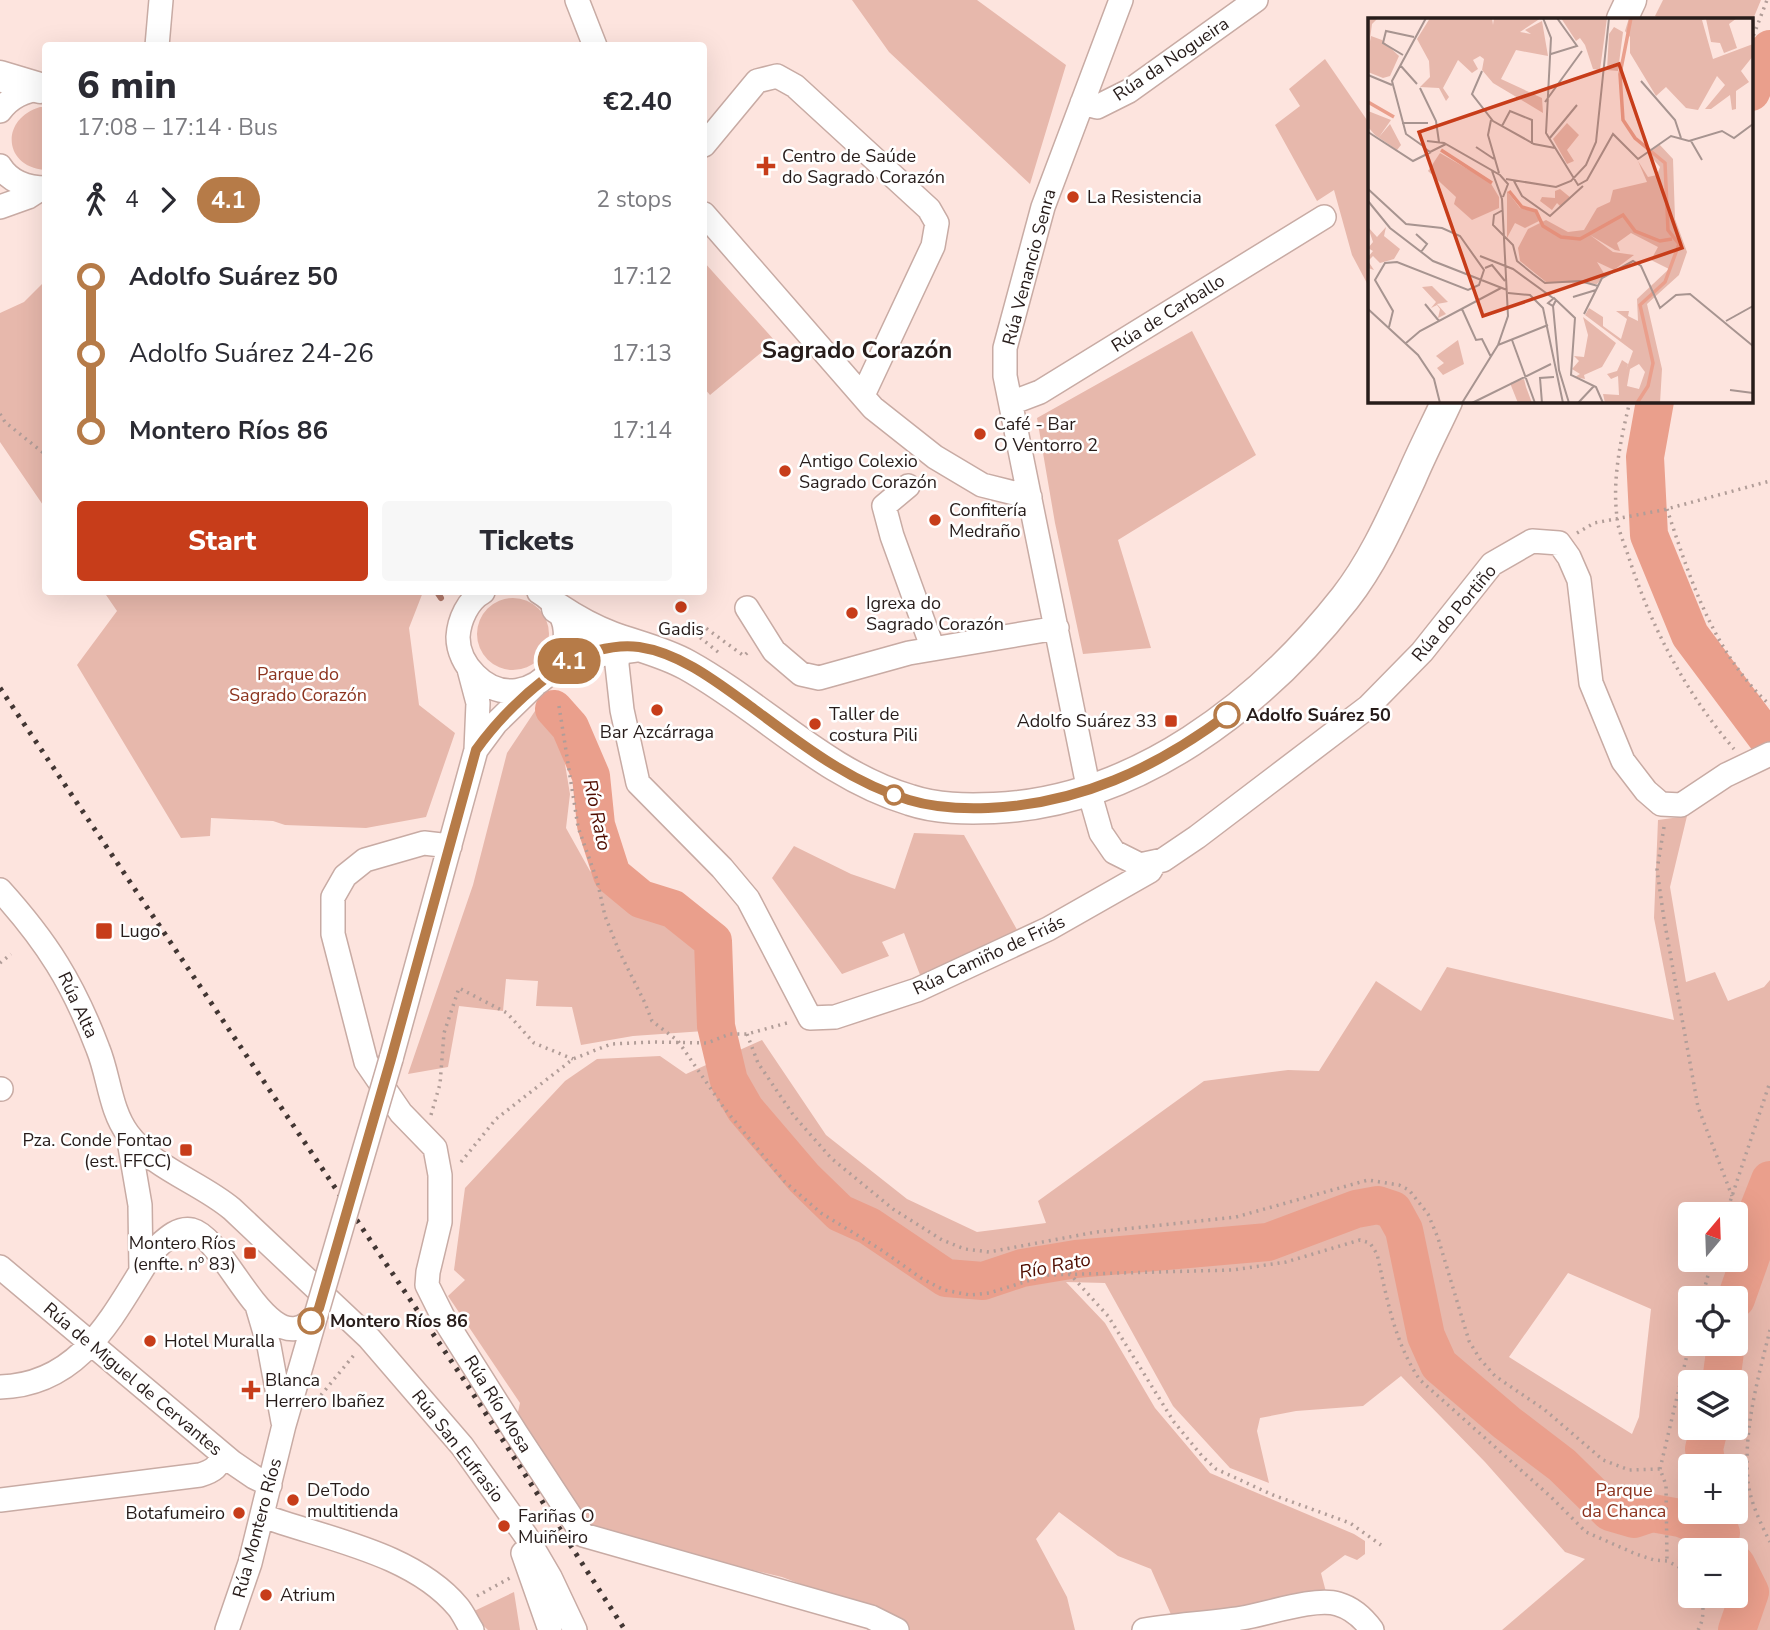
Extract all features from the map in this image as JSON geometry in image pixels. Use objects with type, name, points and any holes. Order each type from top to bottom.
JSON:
[{"type":"main road","points":[[1622,18],[1631,0]]},
{"type":"main road","points":[[0,76],[42,89]]},
{"type":"main road","points":[[546,676],[580,657],[630,648],[659,652],[726,689],[813,752],[856,779],[894,795],[936,807],[975,809],[1044,803],[1089,790],[1158,760],[1198,737],[1272,678],[1310,639],[1346,597],[1373,556],[1447,402]]},
{"type":"main road","points":[[546,597],[586,626],[630,648]]},
{"type":"street","points":[[157,42],[161,0]]},
{"type":"street","points":[[577,0],[593,42]]},
{"type":"street","name":"Rúa Venancio Senra","points":[[1089,790],[1010,403],[1005,376],[1005,348],[1043,207],[1121,0]]},
{"type":"street","name":"Rúa da Nogueira","points":[[1082,103],[1097,107],[1129,91],[1256,0]]},
{"type":"street","points":[[707,141],[757,81],[777,76],[794,86],[929,209],[937,223],[933,246],[863,395]]},
{"type":"street","points":[[0,111],[13,97],[26,91],[42,89]]},
{"type":"street","points":[[0,166],[14,181],[28,187],[42,188]]},
{"type":"street","points":[[0,207],[42,189]]},
{"type":"street","points":[[707,217],[873,408],[947,464],[982,485],[1030,497]]},
{"type":"street","name":"Rúa de Carballo","points":[[1010,403],[1040,392],[1324,217]]},
{"type":"street","points":[[908,486],[884,506],[892,536],[933,649]]},
{"type":"street","name":"Rúa do Portiño","points":[[1155,862],[1163,860],[1197,837],[1368,707],[1422,652],[1492,564],[1532,541],[1559,543]]},
{"type":"street","points":[[1559,543],[1579,580],[1591,683],[1623,761],[1646,791],[1661,804],[1681,805],[1759,758]]},
{"type":"street","points":[[476,750],[496,723],[546,676],[563,654],[563,623],[546,597]]},
{"type":"street","points":[[316,1315],[391,1059],[476,750],[478,703],[458,639],[460,624],[469,600]]},
{"type":"street","points":[[747,608],[774,651],[802,674],[819,678],[909,653],[1057,628]]},
{"type":"street","points":[[630,648],[622,710],[638,783],[722,867],[748,899],[810,1017]]},
{"type":"street","points":[[469,669],[480,680],[493,687],[508,690],[522,689],[546,676]]},
{"type":"street","points":[[1089,790],[1101,833],[1114,852],[1140,864],[1155,862]]},
{"type":"street","name":"Rúa Río Mosa","points":[[450,846],[424,844],[365,860],[345,876],[333,897],[333,934],[366,1062],[401,1113],[435,1148],[440,1175],[440,1222],[427,1285],[444,1319],[583,1535],[871,1617],[897,1630]]},
{"type":"street","name":"Rúa Camiño de Friás","points":[[810,1017],[835,1017],[917,990],[969,968],[1048,929],[1150,871],[1155,862]]},
{"type":"street","name":"Rúa Alta","points":[[0,890],[38,934],[64,972],[99,1050],[119,1117],[128,1135]]},
{"type":"street","points":[[0,1387],[26,1384],[50,1377],[67,1366],[93,1343],[141,1271],[140,1205],[128,1135]]},
{"type":"street","name":"Rúa San Eufrasio","points":[[128,1135],[154,1158],[209,1191],[232,1209],[369,1338],[462,1446],[526,1536],[550,1577],[575,1630]]},
{"type":"street","name":"Rúa Montero Ríos","points":[[141,1271],[165,1239],[181,1230],[190,1230],[198,1233],[215,1249],[257,1307],[275,1323],[290,1329],[303,1326],[316,1315]]},
{"type":"street","name":"Rúa de Miguel de Cervantes","points":[[0,1267],[221,1453],[248,1474],[270,1485]]},
{"type":"street","name":"Rúa Montero Ríos","points":[[257,1307],[269,1346],[284,1425]]},
{"type":"street","name":"Rúa Montero Ríos","points":[[227,1630],[246,1577],[284,1425],[316,1315]]},
{"type":"street","points":[[0,1500],[200,1475],[216,1468],[221,1453]]},
{"type":"street","name":"Rúa San Eufrasio","points":[[506,1508],[550,1630]]},
{"type":"street","points":[[263,1516],[397,1561],[437,1587],[458,1607],[471,1630]]},
{"type":"street","points":[[1144,1630],[1241,1618],[1325,1602],[1340,1604],[1364,1619],[1372,1630]]},
{"type":"path","points":[[1752,38],[1767,0]]},
{"type":"path","points":[[1630,402],[1620,441],[1615,497],[1633,572],[1662,644],[1692,695],[1759,758]]},
{"type":"path","points":[[0,414],[5,422],[42,452]]},
{"type":"path","points":[[1559,543],[1594,523],[1665,510],[1770,481]]},
{"type":"path","points":[[1665,510],[1709,623],[1735,663],[1770,705]]},
{"type":"path","points":[[725,657],[697,635],[703,626],[744,656],[764,635]]},
{"type":"path","points":[[559,706],[578,827],[618,951],[652,1021],[678,1041],[724,1108],[785,1182],[821,1213],[921,1278],[944,1290],[970,1295],[989,1293],[1047,1275],[1233,1270],[1286,1262],[1360,1240],[1370,1243],[1377,1254],[1395,1332],[1406,1360],[1420,1380],[1551,1497],[1586,1532],[1636,1554],[1678,1567]]},
{"type":"path","points":[[1668,804],[1657,870],[1664,919],[1698,1107],[1732,1196]]},
{"type":"path","points":[[0,963],[11,954]]},
{"type":"path","points":[[440,1084],[444,1033],[459,988],[507,1013],[534,1043],[573,1059]]},
{"type":"path","points":[[461,1162],[496,1119],[573,1059],[611,1044],[707,1042],[730,1034],[747,1034],[810,1017]]},
{"type":"path","points":[[747,1034],[758,1063],[793,1116],[831,1158],[894,1209],[942,1240],[965,1249],[989,1252],[1096,1232],[1236,1217],[1368,1180],[1399,1185],[1409,1190],[1428,1214],[1438,1238],[1469,1341],[1487,1368],[1515,1391],[1545,1410],[1603,1460],[1629,1470],[1660,1469]]},
{"type":"path","points":[[1730,1202],[1770,1082]]},
{"type":"path","points":[[1069,1273],[1108,1316],[1174,1422],[1216,1469],[1273,1495],[1350,1523],[1381,1545]]},
{"type":"path","points":[[1770,1330],[1748,1437],[1748,1482],[1759,1520],[1770,1542]]},
{"type":"path","points":[[309,1409],[357,1350]]},
{"type":"path","points":[[1667,1562],[1666,1485],[1660,1469],[1687,1356]]},
{"type":"path","points":[[477,1597],[519,1573]]},
{"type":"path","points":[[1698,1630],[1702,1623],[1703,1608]]},
{"type":"green space","points":[[852,0],[977,0],[1066,65],[1030,184],[889,52]]},
{"type":"green space","points":[[1663,0],[1761,0],[1752,22],[1752,18],[1655,16]]},
{"type":"green space","points":[[1325,59],[1368,122],[1368,285],[1352,255],[1334,190],[1317,201],[1275,125],[1300,106],[1289,89]]},
{"type":"green space","points":[[42,107],[42,169],[21,161],[14,152],[13,131],[18,121],[27,113]]},
{"type":"green space","points":[[707,265],[775,341],[710,395],[707,392]]},
{"type":"green space","points":[[42,284],[42,504],[0,442],[0,313],[24,302]]},
{"type":"green space","points":[[1192,331],[1256,455],[1118,540],[1151,648],[1083,654],[1055,523],[1037,418]]},
{"type":"green space","name":"Parque do Sagrado Corazón","points":[[106,595],[422,595],[409,628],[419,705],[455,733],[426,817],[366,828],[285,825],[273,821],[211,818],[210,836],[181,838],[77,665],[117,611]]},
{"type":"green space","points":[[513,598],[533,604],[543,614],[549,634],[543,654],[533,664],[513,670],[493,664],[483,654],[477,634],[483,614],[493,604]]},
{"type":"green space","points":[[539,705],[558,722],[570,794],[566,828],[590,871],[686,925],[706,944],[704,1031],[633,1036],[581,1045],[572,1007],[536,1006],[538,981],[506,979],[503,1011],[459,1006],[448,1067],[408,1074],[473,885],[507,753]]},
{"type":"green space","name":"Parque da Chanca","points":[[1687,816],[1670,887],[1686,982],[1715,972],[1728,1001],[1764,987],[1770,980],[1770,1630],[1502,1630],[1585,1559],[1565,1552],[1485,1462],[1401,1376],[1363,1406],[1296,1411],[1260,1418],[1257,1431],[1269,1483],[1230,1468],[1173,1406],[1105,1283],[1066,1282],[1105,1323],[1155,1408],[1210,1473],[1354,1534],[1365,1541],[1365,1554],[1357,1560],[1345,1555],[1321,1573],[1326,1592],[1173,1619],[1151,1569],[1118,1556],[1059,1512],[1036,1539],[1067,1597],[1075,1630],[906,1630],[877,1613],[782,1577],[591,1532],[516,1421],[520,1403],[448,1296],[465,1280],[454,1270],[465,1188],[565,1081],[597,1059],[660,1056],[686,1074],[762,1040],[826,1135],[907,1199],[977,1232],[1046,1223],[1038,1201],[1204,1081],[1288,1070],[1319,1071],[1376,981],[1421,1011],[1447,967],[1674,1020],[1654,918],[1658,820]],"holes":[[[1568,1273],[1651,1309],[1639,1417],[1632,1434],[1509,1357]]]},
{"type":"green space","points":[[914,833],[964,835],[1020,935],[922,980],[904,933],[882,942],[889,956],[842,974],[772,878],[794,846],[851,874],[895,889]]},
{"type":"green space","points":[[514,1592],[520,1630],[488,1630],[470,1613]]},
{"type":"waterway","points":[[1752,90],[1770,49]]},
{"type":"waterway","points":[[1655,402],[1645,457],[1649,535],[1690,635],[1770,742]]},
{"type":"waterway","name":"Río Rato","points":[[554,709],[570,727],[591,776],[596,825],[612,875],[641,899],[673,909],[713,941],[716,1026],[729,1081],[745,1109],[804,1178],[840,1213],[869,1226],[946,1278],[983,1281],[1022,1268],[1076,1259],[1268,1242],[1356,1209],[1378,1205],[1393,1210],[1404,1230],[1426,1336],[1439,1365],[1507,1423],[1562,1465],[1610,1512],[1634,1519],[1652,1513],[1680,1518],[1721,1533]]},
{"type":"waterway","points":[[1741,1286],[1760,1231],[1757,1213],[1770,1180]]},
{"type":"waterway","points":[[1723,1370],[1724,1356]]},
{"type":"waterway","points":[[1705,1454],[1706,1440]]},
{"type":"waterway","points":[[1748,1588],[1748,1598]]},
{"type":"waterway","points":[[1737,1630],[1745,1608]]},
{"type":"railway","points":[[0,688],[466,1383],[625,1630]]},
{"type":"bus line","name":"4.1","points":[[311,1321],[319,1308],[391,1059],[476,750],[496,723],[556,667],[596,652],[631,646],[659,652],[719,684],[813,752],[856,779],[894,795],[936,807],[1014,807],[1066,798],[1158,760],[1198,737],[1227,715]]},
{"type":"place","name":"Centro de Saúde do Sagrado Corazón","points":[[766,166]]},
{"type":"place","name":"La Resistencia","points":[[1073,197]]},
{"type":"place","name":"Café - Bar O Ventorro 2","points":[[980,434]]},
{"type":"place","name":"Antigo Colexio Sagrado Corazón","points":[[785,471]]},
{"type":"place","name":"Confitería Medraño","points":[[935,520]]},
{"type":"place","name":"Gadis","points":[[681,607]]},
{"type":"place","name":"Igrexa do Sagrado Corazón","points":[[852,613]]},
{"type":"place","name":"Bar Azcárraga","points":[[657,710]]},
{"type":"place","name":"Adolfo Suárez 50","points":[[1227,715]]},
{"type":"place","name":"Adolfo Suárez 33","points":[[1171,721]]},
{"type":"place","name":"Taller de costura Pili","points":[[815,724]]},
{"type":"place","name":"Lugo","points":[[104,931]]},
{"type":"place","name":"Pza. Conde Fontao (est. FFCC)","points":[[186,1150]]},
{"type":"place","name":"Montero Ríos (enfte. nº 83)","points":[[250,1253]]},
{"type":"place","name":"Montero Ríos 86","points":[[311,1321]]},
{"type":"place","name":"Hotel Muralla","points":[[150,1341]]},
{"type":"place","name":"Blanca Herrero Ibañez","points":[[251,1390]]},
{"type":"place","name":"DeTodo multitienda","points":[[293,1500]]},
{"type":"place","name":"Botafumeiro","points":[[239,1513]]},
{"type":"place","name":"Fariñas O Muiñeiro","points":[[504,1526]]},
{"type":"place","name":"Atrium","points":[[266,1595]]},
{"type":"district","name":"Sagrado Corazón","points":[[857,350]]}]
